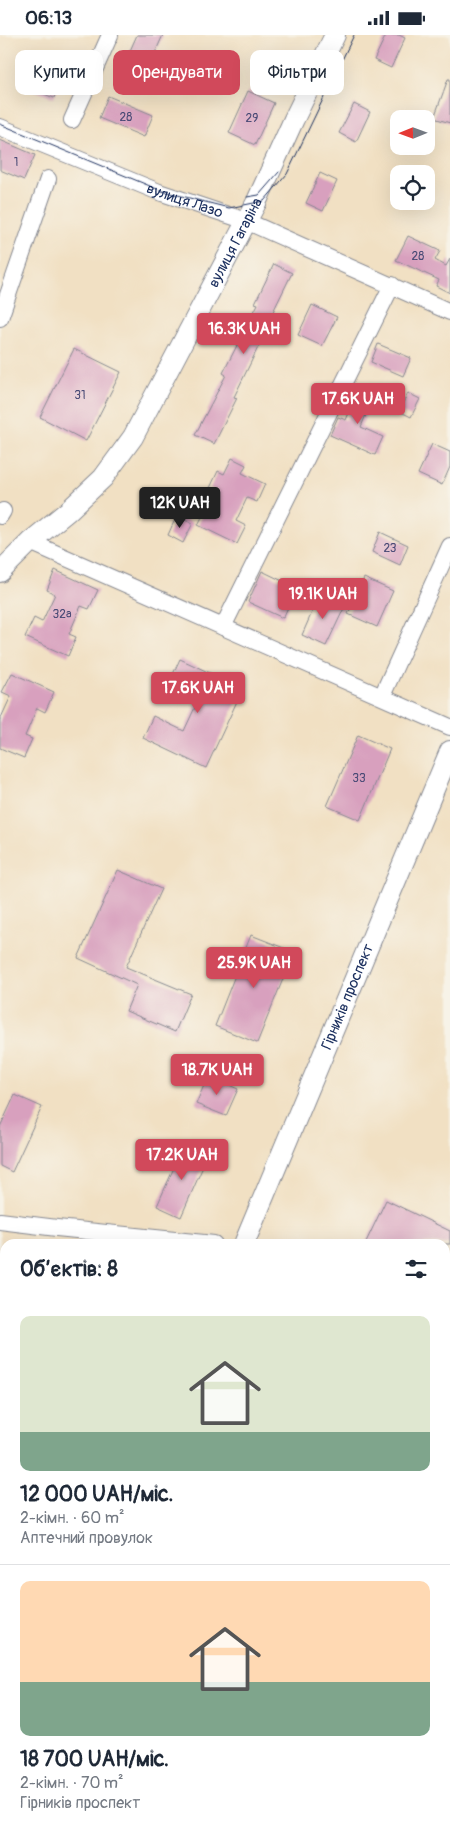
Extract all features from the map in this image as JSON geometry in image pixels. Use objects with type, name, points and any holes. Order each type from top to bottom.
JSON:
[{"type":"main road","name":"вулиця Гагаріна","points":[[0,572],[103,478],[133,437],[246,221],[335,35]]},
{"type":"main road","name":"Гірників проспект","points":[[246,1239],[450,751]]},
{"type":"street","points":[[72,120],[110,35]]},
{"type":"street","name":"вулиця Лазо","points":[[0,127],[159,192],[246,221],[392,285],[450,313]]},
{"type":"street","points":[[0,318],[48,179]]},
{"type":"street","points":[[223,627],[392,285]]},
{"type":"street","points":[[30,543],[450,727]]},
{"type":"street","points":[[382,697],[450,546]]},
{"type":"street","points":[[0,1221],[165,1239]]},
{"type":"building","points":[[137,35],[163,35],[156,50],[130,50]]},
{"type":"building","points":[[386,35],[399,35],[405,38],[391,68],[374,60]]},
{"type":"building","points":[[448,79],[450,79],[450,123],[435,118]]},
{"type":"building","points":[[248,91],[250,95],[257,95],[274,103],[255,145],[229,133]]},
{"type":"building","points":[[108,96],[153,115],[144,137],[99,118]]},
{"type":"building","points":[[354,104],[370,112],[356,142],[339,133]]},
{"type":"building","points":[[0,140],[35,155],[24,180],[0,170]]},
{"type":"building","points":[[320,173],[337,181],[323,211],[306,203]]},
{"type":"building","points":[[408,236],[440,251],[435,260],[446,266],[450,259],[450,293],[436,286],[439,280],[396,260]]},
{"type":"building","points":[[274,264],[292,273],[234,397],[237,398],[214,444],[195,435],[226,375],[223,373],[258,304],[255,303]]},
{"type":"building","points":[[312,305],[337,317],[322,346],[298,335]]},
{"type":"building","points":[[378,344],[411,358],[403,376],[371,362]]},
{"type":"building","points":[[74,349],[121,372],[86,441],[40,417]]},
{"type":"building","points":[[360,387],[375,393],[361,427],[383,437],[375,455],[330,435],[338,417],[346,420]]},
{"type":"building","points":[[408,393],[420,399],[411,417],[399,411]]},
{"type":"building","points":[[432,444],[450,452],[450,467],[442,485],[418,474]]},
{"type":"building","points":[[232,458],[246,465],[242,473],[265,484],[257,502],[247,498],[236,521],[246,526],[237,544],[198,525],[215,491],[210,488],[218,471],[224,474]]},
{"type":"building","points":[[177,515],[193,523],[183,543],[168,535]]},
{"type":"building","points":[[380,532],[408,545],[400,565],[372,552]]},
{"type":"building","points":[[55,570],[98,590],[89,609],[81,606],[69,634],[76,637],[68,656],[25,637],[34,618],[42,622],[55,594],[47,590]]},
{"type":"building","points":[[262,571],[297,588],[283,618],[248,602]]},
{"type":"building","points":[[364,578],[393,591],[377,627],[348,614]]},
{"type":"building","points":[[320,594],[345,606],[326,646],[302,635]]},
{"type":"building","points":[[180,659],[223,679],[224,675],[245,684],[206,768],[143,738],[153,716],[184,731],[198,701],[167,687]]},
{"type":"building","points":[[12,673],[54,692],[45,712],[37,708],[25,736],[32,739],[24,758],[0,748],[0,720],[11,696],[2,692]]},
{"type":"building","points":[[358,735],[390,749],[360,820],[327,806]]},
{"type":"building","points":[[118,870],[161,889],[126,967],[191,994],[175,1032],[126,1011],[137,985],[78,958]]},
{"type":"building","points":[[251,935],[294,952],[257,1043],[215,1026]]},
{"type":"building","points":[[208,1076],[238,1089],[226,1116],[196,1104]]},
{"type":"building","points":[[15,1095],[42,1107],[12,1172],[0,1166],[0,1127]]},
{"type":"building","points":[[184,1145],[208,1155],[181,1217],[157,1206]]},
{"type":"building","points":[[386,1200],[450,1231],[450,1239],[367,1239]]},
{"type":"tram line","points":[[0,124],[162,191],[229,208],[264,201],[287,174],[354,35]]},
{"type":"tram line","points":[[247,197],[259,195],[279,172]]}]
